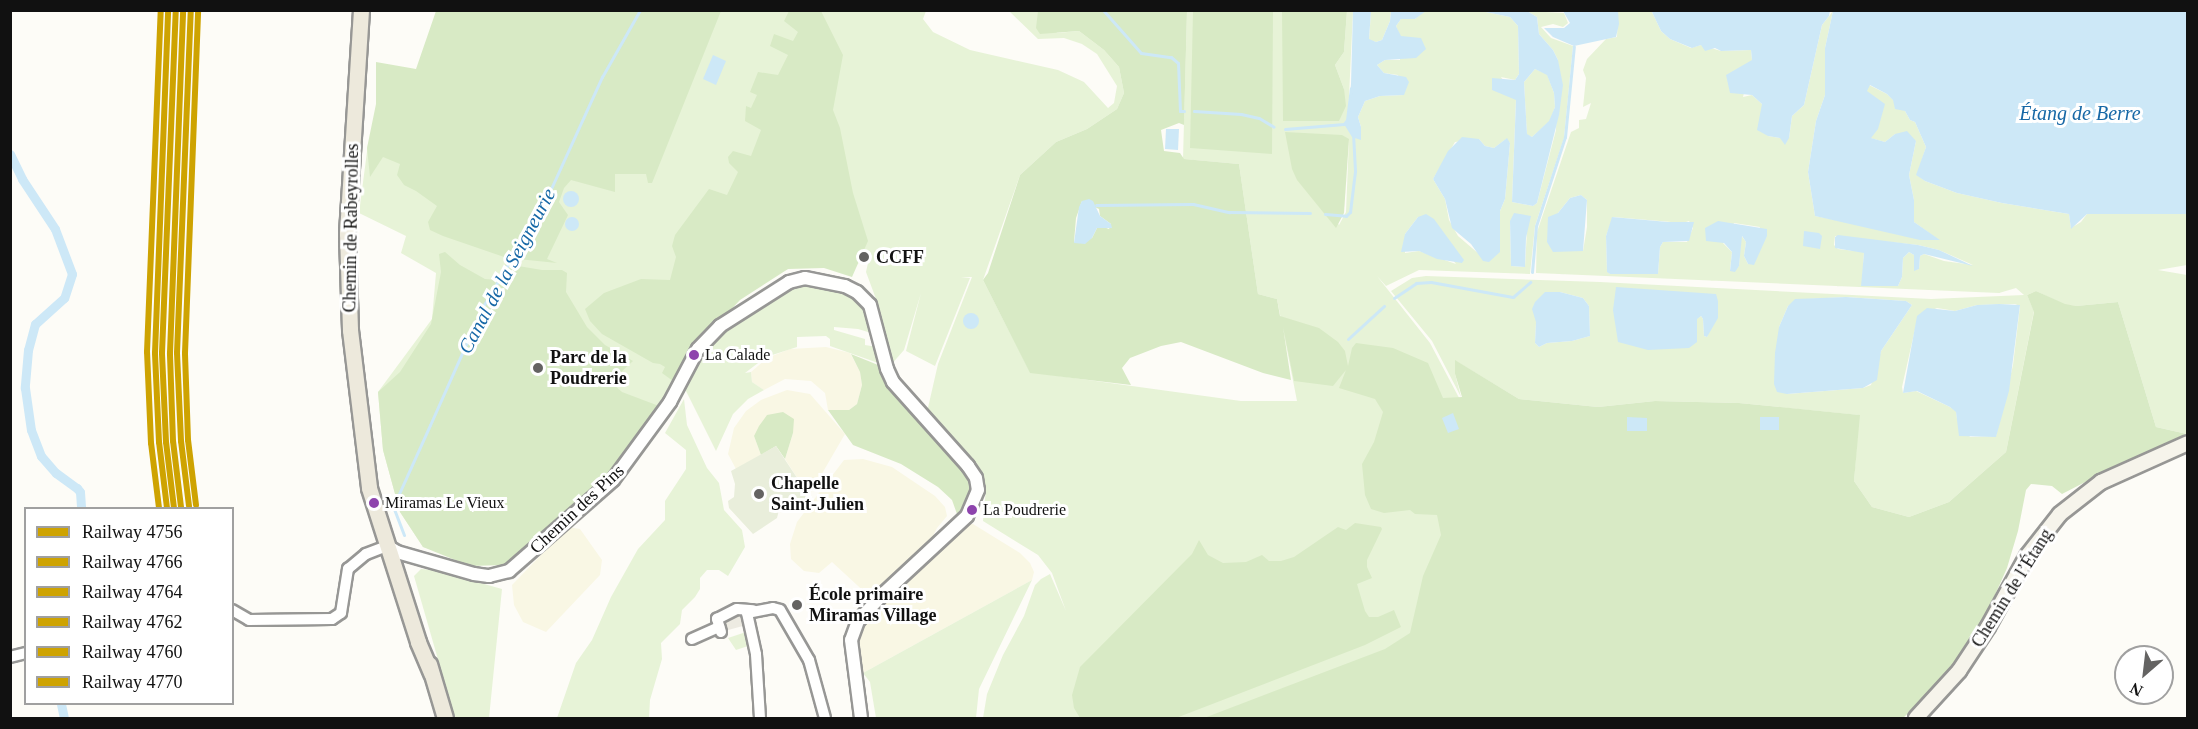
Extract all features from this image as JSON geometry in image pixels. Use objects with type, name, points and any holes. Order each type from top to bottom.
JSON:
[{"type":"main road","name":"Chemin de Rabeyrolles","points":[[361,10],[347,273],[350,330],[369,488],[394,549],[412,602],[446,718]]},
{"type":"main road","name":"Chemin de l’Étang","points":[[1916,718],[1959,671],[1988,627],[2027,556],[2060,514],[2101,482],[2187,443]]},
{"type":"main road","name":"Chemin de Rabeyrolles","points":[[364,446],[418,642],[431,673]]},
{"type":"street","name":"Chemin des Pins","points":[[394,549],[479,575],[499,575],[509,571],[613,480],[664,411],[698,349],[720,326],[789,282],[805,278],[820,279],[857,292],[870,305],[887,369],[893,382],[976,478],[978,490],[976,500],[967,516],[884,592],[858,621],[850,640],[861,718]]},
{"type":"street","points":[[234,611],[249,620],[332,619],[341,613],[348,569],[362,555],[394,549]]},
{"type":"street","points":[[693,639],[719,626],[737,609],[780,610],[809,660],[825,718]]},
{"type":"street","points":[[760,718],[756,654],[747,613],[763,610]]},
{"type":"shaded area","points":[[826,347],[850,353],[860,372],[862,385],[857,404],[849,410],[828,410],[825,393],[811,381],[785,379],[764,390],[752,382],[751,372],[767,358],[790,349]]},
{"type":"shaded area","points":[[787,390],[810,394],[845,434],[809,496],[785,459],[793,433],[754,436],[761,455],[736,469],[728,454],[734,428],[746,411],[761,400]]},
{"type":"shaded area","points":[[863,459],[892,467],[935,496],[945,507],[947,516],[937,528],[930,542],[870,597],[832,562],[819,573],[804,571],[791,559],[790,544],[797,522],[844,460]]},
{"type":"shaded area","points":[[966,524],[973,524],[1020,553],[1030,563],[1034,572],[1032,580],[863,673],[858,644],[864,625],[877,608]]},
{"type":"shaded area","points":[[568,527],[580,529],[602,560],[600,575],[546,632],[523,622],[514,605],[512,585]]},
{"type":"shaded area","points":[[737,609],[750,624],[721,632],[717,619]]},
{"type":"green space","points":[[436,10],[721,11],[652,183],[648,183],[646,174],[615,174],[615,192],[571,180],[564,188],[559,202],[568,215],[547,259],[557,263],[507,258],[430,230],[428,222],[437,206],[404,185],[397,175],[400,164],[383,157],[370,177],[367,148],[376,104],[376,62],[416,69]]},
{"type":"green space","name":"Parc de la Poudrerie","points":[[1426,10],[1481,11],[1510,17],[1518,26],[1519,74],[1515,80],[1501,77],[1516,99],[1512,202],[1533,206],[1537,203],[1556,130],[1558,60],[1553,50],[1539,34],[1537,17],[1527,11],[1564,13],[1568,23],[1563,27],[1553,24],[1541,27],[1551,38],[1573,46],[1564,138],[1535,226],[1530,274],[1419,270],[1386,286],[1377,276],[1430,343],[1484,445],[1527,718],[983,718],[987,694],[1003,655],[1024,616],[1035,585],[1041,579],[1050,574],[1066,611],[1052,573],[1038,555],[983,521],[986,488],[976,466],[927,412],[938,364],[972,277],[961,277],[970,278],[935,366],[906,351],[921,293],[904,350],[890,366],[876,299],[866,272],[868,263],[798,264],[739,293],[684,358],[664,406],[471,560],[423,547],[400,512],[383,450],[378,392],[432,319],[436,273],[401,253],[406,236],[359,213],[368,144],[417,74],[439,11],[926,11],[923,19],[933,32],[970,50],[1058,70],[1084,82],[1108,108],[1114,103],[1117,86],[1097,54],[1082,44],[1064,38],[1038,39],[1009,11],[1039,11],[1057,33],[1079,31],[1104,50],[1119,67],[1124,93],[1117,109],[1087,129],[1056,142],[1020,175],[983,280],[1030,372],[1241,401],[1297,401],[1277,299],[1258,294],[1239,164],[1183,159],[1187,11],[1292,11],[1289,121],[1329,121],[1339,120],[1344,89],[1335,65],[1344,52],[1347,11],[1353,11],[1348,118],[1361,127],[1358,117],[1365,101],[1380,96],[1404,95],[1398,75],[1384,73],[1377,65],[1385,60],[1400,60],[1400,36],[1396,26],[1401,19],[1415,19]],"holes":[[[1349,139],[1346,212],[1339,225],[1301,172]],[[1479,139],[1485,146],[1494,148],[1506,139],[1510,143],[1505,199],[1500,211],[1500,252],[1479,254],[1458,236],[1449,220],[1445,199],[1433,179],[1455,142]],[[1418,217],[1456,264],[1419,251],[1405,253],[1405,234]],[[1510,221],[1527,230],[1525,267],[1511,266]]]},
{"type":"green space","points":[[789,11],[821,11],[843,55],[833,110],[840,128],[853,193],[868,241],[852,277],[824,268],[788,269],[740,300],[692,351],[673,381],[662,373],[665,367],[653,363],[602,334],[590,321],[585,309],[604,293],[641,279],[670,280],[676,257],[672,246],[675,235],[709,189],[727,195],[738,172],[729,163],[728,157],[733,151],[751,156],[761,130],[745,121],[746,106],[751,108],[757,95],[750,92],[758,72],[778,75],[788,55],[770,46],[774,34],[793,41],[798,32],[784,21]]},
{"type":"green space","points":[[1038,11],[1187,11],[1184,125],[1179,123],[1161,130],[1164,151],[1180,153],[1184,159],[1239,164],[1258,294],[1277,299],[1280,316],[1319,328],[1338,342],[1345,351],[1348,366],[1352,348],[1356,343],[1393,348],[1428,363],[1443,398],[1462,397],[1455,374],[1455,360],[1519,399],[1598,407],[1655,401],[1739,403],[1860,415],[1854,481],[1872,507],[1909,517],[1949,502],[2006,452],[2034,312],[2027,295],[2036,291],[2065,304],[2076,306],[2118,302],[2156,427],[2187,434],[2122,463],[2062,494],[2052,486],[2031,484],[2026,490],[2018,531],[2007,568],[1979,631],[1947,677],[1903,718],[1204,718],[1385,649],[1410,633],[1423,576],[1441,535],[1437,515],[1415,514],[1410,510],[1384,513],[1371,509],[1365,495],[1362,464],[1374,442],[1383,412],[1375,399],[1339,388],[1346,370],[1333,386],[1294,381],[1283,327],[1291,380],[1263,373],[1181,342],[1161,346],[1130,358],[1122,368],[1131,385],[1030,373],[983,280],[988,273],[1020,175],[1056,142],[1087,129],[1117,109],[1124,93],[1119,67],[1104,50],[1079,31],[1040,34],[1036,28]],"holes":[[[1082,201],[1099,209],[1100,216],[1111,224],[1109,229],[1101,226],[1097,228],[1092,238],[1074,242],[1076,218]]]},
{"type":"green space","points":[[1193,11],[1273,11],[1272,154],[1190,148]]},
{"type":"green space","points":[[1282,11],[1347,11],[1344,52],[1335,65],[1344,89],[1346,106],[1339,121],[1283,121]]},
{"type":"green space","points":[[1371,11],[1391,11],[1390,21],[1382,40],[1376,42],[1369,40]]},
{"type":"green space","points":[[1618,11],[1652,12],[1661,31],[1670,39],[1691,48],[1701,45],[1721,51],[1751,50],[1752,60],[1743,97],[1752,95],[1763,105],[1768,136],[1789,138],[1792,116],[1804,105],[1822,25],[1833,11],[1825,48],[1825,95],[1816,121],[1808,172],[1815,216],[1939,240],[1914,222],[1914,200],[1909,175],[1916,141],[1895,134],[1885,142],[1870,138],[1866,91],[1869,85],[1887,94],[1905,111],[1910,120],[1915,122],[1926,147],[1917,175],[1925,181],[1957,193],[2069,214],[2071,228],[2081,222],[2087,214],[2187,214],[2187,265],[2158,270],[2187,275],[2187,434],[2156,427],[2118,302],[2065,305],[2036,291],[2027,295],[2034,311],[2006,452],[1949,502],[1909,517],[1872,507],[1854,481],[1859,415],[1739,403],[1655,401],[1598,407],[1519,399],[1456,361],[1455,374],[1461,397],[1432,341],[1391,291],[1412,278],[1426,276],[1600,282],[1931,299],[2024,295],[2016,288],[1999,293],[1536,273],[1537,232],[1571,132],[1579,128],[1579,120],[1586,119],[1591,103],[1583,107],[1586,78],[1583,70],[1587,59],[1606,39],[1617,37]],"holes":[[[1581,195],[1587,200],[1587,227],[1583,251],[1558,213],[1570,198]],[[1613,217],[1683,223],[1689,221],[1693,228],[1687,242],[1663,242],[1660,247],[1658,274],[1610,274],[1607,271],[1606,236]],[[1734,223],[1760,227],[1748,264],[1744,256],[1746,242],[1741,235],[1739,266],[1730,270],[1732,252],[1723,243]],[[1835,236],[1918,245],[1939,250],[1973,265],[1944,261],[1924,254],[1920,256],[1919,269],[1914,270],[1914,255],[1909,252],[1903,258],[1902,277],[1898,286],[1862,286],[1864,252],[1838,249],[1834,245]],[[1560,292],[1583,298],[1589,306],[1590,336],[1572,341],[1547,343],[1539,347],[1535,343],[1536,323]],[[1846,297],[1906,301],[1912,305],[1881,351],[1871,385],[1863,388],[1787,394],[1779,327],[1788,306],[1807,299]],[[1718,301],[1707,337],[1704,336],[1701,316],[1697,319]],[[2015,304],[2020,306],[2013,365],[1996,436],[1970,437],[1957,419],[1956,411],[1950,407],[1916,391],[1903,393],[1902,387],[1918,316],[1937,308],[1955,311],[1977,305]]]},
{"type":"green space","points":[[1535,69],[1547,74],[1554,93],[1555,107],[1550,121],[1532,137],[1527,135],[1524,82]]},
{"type":"green space","points":[[1285,132],[1342,135],[1349,139],[1344,213],[1336,228],[1297,180],[1292,169]]},
{"type":"green space","points":[[445,252],[460,265],[485,279],[496,280],[506,264],[542,270],[562,270],[567,273],[566,292],[587,327],[605,345],[633,361],[620,373],[613,384],[622,392],[659,406],[625,463],[504,565],[470,566],[423,547],[400,512],[383,450],[378,392],[400,372],[431,324],[441,272],[439,254]]},
{"type":"green space","points":[[794,282],[836,288],[858,298],[867,308],[876,340],[868,332],[858,329],[834,327],[834,330],[865,339],[865,345],[877,347],[881,364],[830,346],[830,339],[826,336],[797,337],[797,347],[766,357],[745,373],[751,372],[752,382],[764,390],[748,399],[733,414],[716,451],[684,387],[705,351],[720,336]]},
{"type":"green space","points":[[851,354],[883,367],[970,475],[974,489],[964,510],[957,514],[952,500],[938,487],[901,464],[853,445],[828,410],[849,410],[857,404],[862,385],[860,372]]},
{"type":"green space","points":[[684,399],[687,425],[707,468],[719,483],[724,510],[742,530],[745,547],[728,576],[719,570],[707,570],[700,578],[700,589],[682,610],[680,624],[661,643],[662,659],[650,700],[649,718],[557,718],[576,663],[592,640],[611,597],[638,549],[665,520],[665,501],[686,469],[686,450],[665,433]]},
{"type":"green space","points":[[783,412],[794,419],[793,433],[785,459],[776,446],[761,455],[754,436],[759,426],[767,415]]},
{"type":"green space","points":[[776,446],[809,496],[789,510],[779,510],[777,518],[753,534],[729,508],[728,501],[734,497],[735,484],[731,471]]},
{"type":"green space","points":[[1355,523],[1382,529],[1367,560],[1367,567],[1372,578],[1357,584],[1365,611],[1369,617],[1378,617],[1394,610],[1401,627],[1365,645],[1176,718],[1080,718],[1074,708],[1072,695],[1080,667],[1192,554],[1199,540],[1208,555],[1223,563],[1246,562],[1262,555],[1269,561],[1281,561],[1294,557],[1338,527],[1346,530]]},
{"type":"green space","points":[[421,569],[434,570],[502,589],[489,718],[456,718],[454,715],[414,576]]},
{"type":"green space","points":[[1032,580],[979,689],[976,718],[876,718],[870,682],[863,673]]},
{"type":"green space","points":[[749,631],[751,645],[736,650],[728,638]]},
{"type":"water","points":[[1353,11],[1371,11],[1369,39],[1376,42],[1382,40],[1390,21],[1391,11],[1426,11],[1415,19],[1401,19],[1396,26],[1401,36],[1421,38],[1426,49],[1416,58],[1385,60],[1377,65],[1384,73],[1406,77],[1409,82],[1404,95],[1380,96],[1365,101],[1358,117],[1361,140],[1352,137],[1344,124],[1348,118],[1351,84]]},
{"type":"water","points":[[1481,11],[1527,11],[1537,17],[1539,34],[1553,50],[1558,60],[1563,85],[1559,115],[1537,203],[1533,206],[1512,202],[1516,100],[1492,90],[1492,78],[1515,80],[1519,74],[1518,26],[1510,17]],"holes":[[[1535,69],[1547,75],[1554,93],[1555,107],[1549,121],[1532,137],[1527,134],[1524,82]]]},
{"type":"water","points":[[1563,11],[1618,11],[1619,24],[1616,37],[1574,46],[1553,37],[1544,28],[1564,28],[1570,23]]},
{"type":"water","points":[[1642,11],[1830,11],[1822,25],[1804,105],[1792,116],[1789,138],[1785,145],[1780,138],[1768,136],[1757,130],[1762,104],[1752,95],[1730,93],[1726,75],[1752,60],[1751,50],[1721,51],[1715,48],[1705,51],[1701,45],[1692,48],[1670,39],[1661,31],[1652,12]]},
{"type":"water","name":"Étang de Berre","points":[[1833,11],[2187,11],[2187,214],[2087,214],[2071,229],[2069,214],[1957,193],[1925,181],[1916,175],[1926,147],[1915,122],[1910,120],[1905,111],[1895,109],[1893,100],[1887,94],[1870,85],[1867,91],[1885,104],[1878,129],[1871,138],[1885,142],[1895,134],[1907,131],[1916,141],[1909,175],[1914,200],[1914,222],[1940,240],[1920,240],[1815,216],[1808,172],[1816,121],[1825,95],[1825,48]]},
{"type":"water","points":[[713,55],[726,61],[716,85],[703,79]]},
{"type":"water","points":[[1166,129],[1179,129],[1178,150],[1165,149]]},
{"type":"water","points":[[1462,137],[1479,139],[1485,146],[1494,148],[1507,138],[1510,143],[1505,199],[1500,211],[1500,252],[1489,262],[1483,261],[1471,244],[1452,228],[1445,199],[1433,179],[1448,151]]},
{"type":"water","points":[[571,191],[579,199],[571,207],[563,199]]},
{"type":"water","points":[[1581,195],[1587,200],[1583,251],[1553,252],[1547,242],[1548,217],[1558,213],[1570,198]]},
{"type":"water","points":[[1089,199],[1093,201],[1100,216],[1111,224],[1112,228],[1097,228],[1092,238],[1085,244],[1074,243],[1079,207],[1082,201]]},
{"type":"water","points":[[1514,213],[1531,216],[1526,238],[1525,267],[1511,266],[1510,221]]},
{"type":"water","points":[[1426,214],[1434,219],[1464,260],[1462,263],[1437,259],[1419,251],[1401,252],[1405,234],[1418,217]]},
{"type":"water","points":[[569,217],[575,217],[579,224],[575,231],[569,231],[565,227],[565,221]]},
{"type":"water","points":[[1612,217],[1694,222],[1689,241],[1663,242],[1660,247],[1658,274],[1610,274],[1607,272],[1606,236]]},
{"type":"water","points":[[1718,221],[1767,229],[1767,236],[1754,265],[1748,264],[1744,256],[1746,242],[1742,236],[1739,266],[1735,272],[1730,271],[1732,252],[1724,243],[1706,241],[1705,228]]},
{"type":"water","points":[[1804,231],[1819,233],[1822,236],[1820,249],[1803,246]]},
{"type":"water","points":[[1838,235],[1918,245],[1939,250],[1973,266],[1924,254],[1920,256],[1919,269],[1914,271],[1914,255],[1909,252],[1903,258],[1902,277],[1898,286],[1861,286],[1864,253],[1835,248],[1835,237]]},
{"type":"water","points":[[1616,287],[1716,294],[1718,318],[1707,337],[1704,336],[1703,319],[1701,316],[1697,319],[1697,342],[1689,348],[1648,350],[1618,342],[1613,310]]},
{"type":"water","points":[[1545,292],[1560,292],[1583,298],[1589,306],[1590,336],[1572,341],[1547,343],[1539,347],[1535,343],[1536,322],[1532,309],[1535,302]]},
{"type":"water","points":[[1846,297],[1906,301],[1912,305],[1881,351],[1877,380],[1863,388],[1787,394],[1777,392],[1774,384],[1775,353],[1779,327],[1788,306],[1795,299]]},
{"type":"water","points":[[1977,305],[2020,305],[2009,391],[1996,437],[1959,436],[1956,412],[1950,407],[1917,391],[1903,393],[1917,316],[1927,308],[1955,311]]},
{"type":"water","points":[[971,313],[979,321],[971,329],[963,321]]},
{"type":"water","points":[[1453,413],[1459,429],[1448,433],[1442,418]]},
{"type":"water","points":[[1627,417],[1647,418],[1647,431],[1627,431]]},
{"type":"water","points":[[1760,417],[1779,417],[1779,430],[1760,430]]},
{"type":"waterway","name":"Canal de la Seigneurie","points":[[404,535],[393,507],[482,308],[544,204],[602,77],[640,10]]},
{"type":"waterway","points":[[1103,10],[1141,53],[1171,57],[1178,63],[1180,111],[1184,111]]},
{"type":"waterway","points":[[1532,272],[1536,226],[1565,137],[1574,46]]},
{"type":"waterway","points":[[1285,129],[1344,124],[1347,120],[1351,88]]},
{"type":"waterway","points":[[1194,111],[1241,114],[1259,118],[1274,127]]},
{"type":"waterway","points":[[1325,214],[1346,216],[1350,212],[1355,171],[1353,136]]},
{"type":"waterway","points":[[10,154],[22,179],[55,229],[72,274],[64,298],[35,324],[28,350],[25,388],[31,430],[41,456],[56,473],[77,488],[80,492],[81,507]]},
{"type":"waterway","points":[[1096,205],[1193,204],[1229,212],[1310,213]]},
{"type":"waterway","points":[[1394,298],[1416,283],[1431,282],[1513,297],[1530,282]]},
{"type":"waterway","points":[[1348,339],[1384,306]]},
{"type":"waterway","points":[[61,705],[64,718]]},
{"type":"rail line","name":"4760","points":[[159,507],[151,443],[147,352],[161,10]]},
{"type":"rail line","name":"4764","points":[[167,507],[159,442],[155,353],[168,10]]},
{"type":"rail line","name":"4756","points":[[174,507],[166,442],[162,353],[176,10]]},
{"type":"rail line","name":"4766","points":[[181,507],[173,441],[170,353],[183,10]]},
{"type":"rail line","name":"4762","points":[[189,506],[181,441],[177,353],[191,11]]},
{"type":"rail line","name":"4770","points":[[196,505],[188,440],[185,353],[198,11]]},
{"type":"place","name":"CCFF","points":[[864,257]]},
{"type":"place","name":"La Calade","points":[[694,355]]},
{"type":"place","name":"Parc de la Poudrerie","points":[[538,368]]},
{"type":"place","name":"Chapelle Saint-Julien","points":[[759,494]]},
{"type":"place","name":"Miramas Le Vieux","points":[[374,503]]},
{"type":"place","name":"La Poudrerie","points":[[972,510]]},
{"type":"place","name":"École primaire Miramas Village","points":[[797,605]]}]
